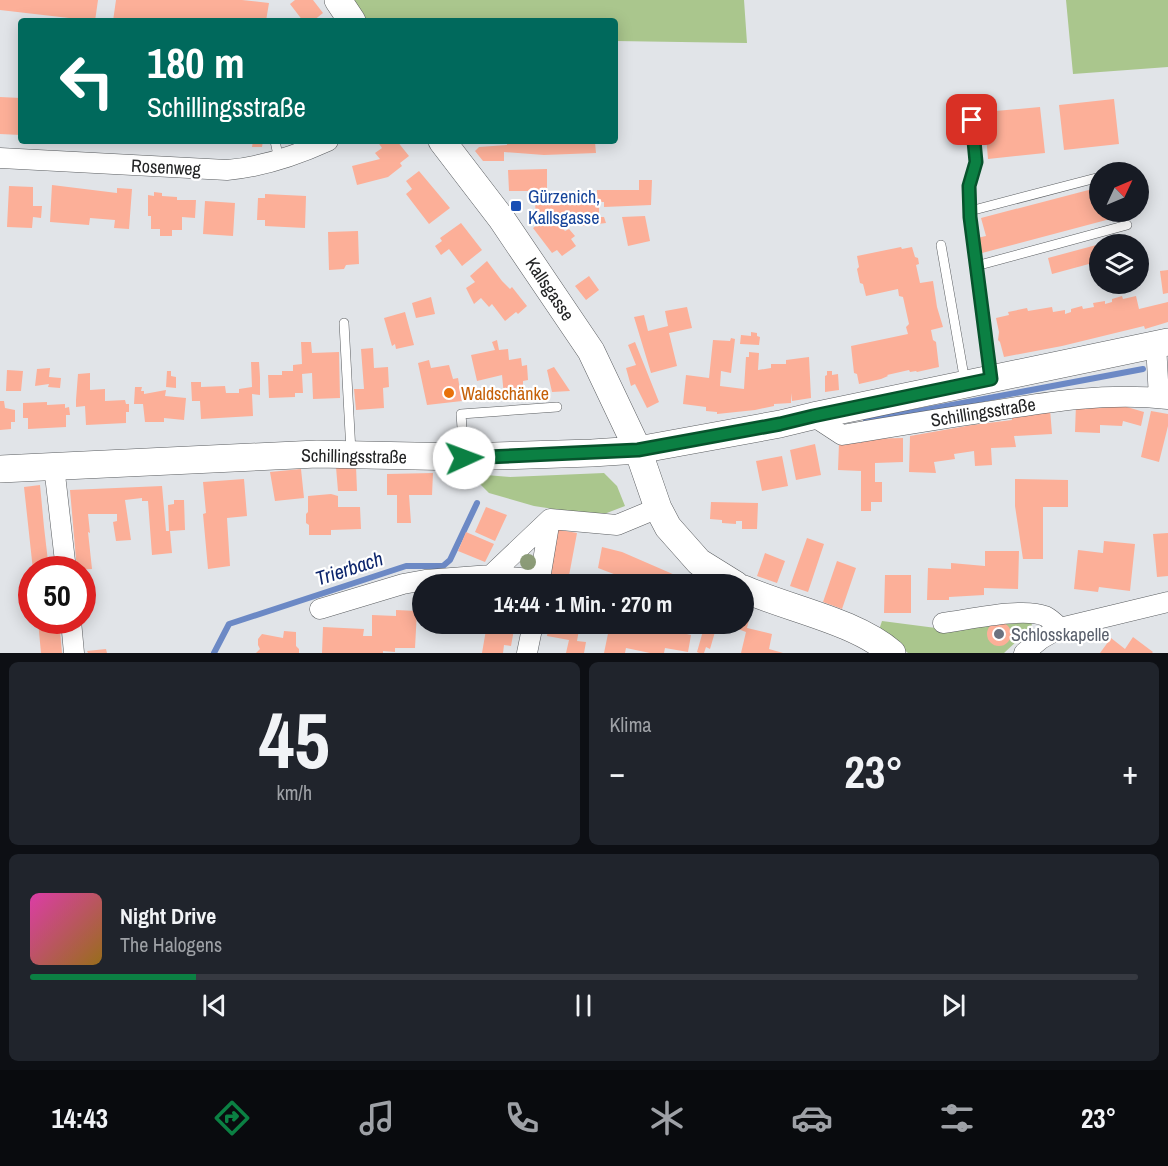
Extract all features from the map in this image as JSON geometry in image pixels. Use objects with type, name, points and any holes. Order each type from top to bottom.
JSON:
[{"type":"main road","points":[[338,0],[350,18]]},
{"type":"main road","name":"Kallsgasse","points":[[444,144],[501,218],[591,351],[638,450],[658,508],[668,527],[699,562],[718,574]]},
{"type":"main road","name":"Schillingsstraße","points":[[0,469],[317,454],[464,458],[638,450],[780,424],[1162,343]]},
{"type":"main road","points":[[754,593],[849,628],[892,653]]},
{"type":"street","name":"Rosenweg","points":[[0,159],[227,170],[251,168],[277,151],[313,144]]},
{"type":"street","name":"Schillingsstraße","points":[[813,416],[842,435],[1043,402],[1095,396],[1164,399],[1162,343]]},
{"type":"street","points":[[54,466],[64,556]]},
{"type":"street","points":[[542,520],[617,525],[658,508]]},
{"type":"street","points":[[492,574],[542,520]]},
{"type":"street","points":[[540,574],[542,520]]},
{"type":"street","points":[[320,609],[412,582]]},
{"type":"street","points":[[1024,653],[1041,639],[1060,628],[1168,602]]},
{"type":"street","points":[[942,623],[1033,614],[1051,619],[1060,628]]},
{"type":"street","points":[[72,634],[74,653]]},
{"type":"street","points":[[527,653],[530,634]]},
{"type":"lane","name":"Schillingsstraße","points":[[972,120],[976,162],[969,186],[970,211],[991,379]]},
{"type":"lane","points":[[970,211],[1089,180]]},
{"type":"lane","points":[[976,266],[1127,225]]},
{"type":"lane","name":"Schillingsstraße","points":[[941,245],[965,385]]},
{"type":"lane","points":[[344,323],[351,454]]},
{"type":"lane","points":[[464,458],[460,414],[557,407]]},
{"type":"green space","points":[[352,0],[744,0],[747,43],[618,41],[618,18],[364,18]]},
{"type":"green space","points":[[1066,0],[1168,0],[1168,67],[1073,74]]},
{"type":"green space","points":[[604,473],[617,486],[625,506],[599,516],[534,506],[489,493],[475,479],[474,474],[510,477]]},
{"type":"green space","points":[[1027,620],[1032,624],[1030,629],[1004,653],[908,653],[879,630],[882,621],[936,628]]},
{"type":"building","points":[[0,0],[98,0],[95,18],[69,18],[0,10]]},
{"type":"building","points":[[116,0],[242,0],[269,3],[266,18],[113,18]]},
{"type":"building","points":[[295,0],[313,0],[323,13],[317,18],[301,18],[290,4]]},
{"type":"building","points":[[0,97],[18,98],[18,135],[0,134]]},
{"type":"building","points":[[1114,99],[1119,144],[1064,150],[1059,105]]},
{"type":"building","points":[[1040,107],[1045,153],[988,159],[984,112]]},
{"type":"building","points":[[252,144],[262,144],[262,147],[252,147]]},
{"type":"building","points":[[379,144],[399,144],[409,156],[400,163],[402,166],[388,177],[357,185],[352,166],[380,159],[375,153],[382,148]]},
{"type":"building","points":[[595,144],[596,153],[544,155],[504,152],[504,161],[483,161],[475,151],[479,147]]},
{"type":"building","points":[[547,169],[547,191],[579,191],[579,204],[599,205],[599,217],[604,217],[606,223],[581,226],[580,217],[548,218],[554,226],[558,223],[565,231],[569,229],[575,236],[571,239],[576,246],[562,256],[557,250],[552,253],[533,228],[546,218],[536,218],[535,202],[544,202],[544,191],[509,191],[508,170]]},
{"type":"building","points":[[419,171],[450,208],[429,224],[406,194],[412,189],[406,181]]},
{"type":"building","points":[[639,180],[652,180],[651,205],[604,207],[604,202],[597,202],[597,190],[639,190]]},
{"type":"building","points":[[52,185],[117,193],[117,188],[132,189],[129,229],[114,228],[115,220],[90,218],[89,225],[50,222]]},
{"type":"building","points":[[9,186],[33,187],[33,206],[42,206],[41,218],[33,217],[32,228],[7,227]]},
{"type":"building","points":[[1089,190],[1089,222],[1099,222],[982,253],[977,238],[986,236],[981,218]]},
{"type":"building","points":[[154,192],[162,193],[162,196],[177,197],[177,200],[196,200],[195,218],[182,217],[182,230],[172,230],[172,236],[160,236],[160,229],[151,229],[151,216],[148,216],[148,195],[154,196]]},
{"type":"building","points":[[265,194],[306,196],[305,228],[265,226],[265,220],[257,220],[258,198],[265,198]]},
{"type":"building","points":[[205,201],[235,203],[233,236],[203,234]]},
{"type":"building","points":[[645,216],[650,241],[628,246],[622,217]]},
{"type":"building","points":[[461,223],[482,250],[462,266],[449,249],[441,255],[435,246],[442,241],[440,238]]},
{"type":"building","points":[[358,231],[359,264],[346,265],[344,269],[329,270],[328,232]]},
{"type":"building","points":[[901,247],[902,249],[912,247],[915,257],[918,258],[919,264],[916,265],[920,283],[933,281],[943,327],[931,330],[933,340],[936,342],[939,367],[917,372],[909,370],[859,384],[857,374],[854,373],[851,346],[908,334],[906,327],[909,324],[903,297],[899,296],[898,289],[866,296],[863,284],[860,283],[857,256]]},
{"type":"building","points":[[1089,247],[1089,264],[1052,274],[1048,258]]},
{"type":"building","points":[[487,261],[502,281],[510,289],[512,287],[527,306],[505,321],[492,304],[489,307],[481,298],[474,304],[466,288],[475,282],[470,276]]},
{"type":"building","points":[[1168,270],[1168,293],[1163,294],[1160,271]]},
{"type":"building","points":[[589,276],[599,290],[586,300],[575,286]]},
{"type":"building","points":[[1122,296],[1123,299],[1136,296],[1139,309],[1168,302],[1168,322],[1145,329],[1144,326],[1004,357],[998,340],[996,318],[1009,315],[1008,312],[1027,308],[1028,311],[1052,307],[1053,312],[1065,310],[1065,314],[1071,312],[1071,309],[1082,306],[1083,309],[1094,307],[1093,303],[1105,301],[1105,304]]},
{"type":"building","points":[[431,297],[435,314],[416,318],[412,303]]},
{"type":"building","points":[[687,307],[692,328],[669,333],[677,366],[651,373],[634,317],[644,315],[648,331],[668,326],[665,311]]},
{"type":"building","points":[[405,312],[414,345],[396,349],[395,344],[392,346],[384,318]]},
{"type":"building","points":[[751,332],[757,333],[760,337],[759,345],[740,344],[741,335],[751,336]]},
{"type":"building","points":[[731,338],[735,339],[731,373],[721,371],[720,386],[744,389],[746,357],[749,357],[749,352],[759,353],[758,370],[771,368],[771,364],[786,364],[786,360],[809,357],[811,398],[792,401],[791,393],[791,403],[717,414],[717,412],[706,411],[706,407],[683,404],[686,375],[709,378],[713,340],[730,341]]},
{"type":"building","points":[[497,340],[499,350],[508,349],[509,360],[521,358],[522,366],[527,365],[528,380],[523,381],[523,394],[504,396],[502,375],[477,381],[471,355],[495,350],[492,342]]},
{"type":"building","points":[[301,342],[311,342],[312,353],[339,352],[340,398],[313,399],[312,373],[302,374],[303,393],[295,393],[295,397],[269,398],[268,375],[282,375],[282,371],[293,371],[293,365],[302,364]]},
{"type":"building","points":[[635,342],[659,402],[647,408],[635,384],[631,386],[626,368],[636,365],[628,345]]},
{"type":"building","points":[[373,348],[374,368],[388,367],[389,387],[383,388],[384,408],[356,410],[354,389],[364,389],[361,349]]},
{"type":"building","points":[[429,360],[431,368],[449,365],[453,379],[458,378],[462,401],[427,405],[418,363]]},
{"type":"building","points":[[251,362],[259,362],[260,377],[260,395],[252,394],[253,416],[201,419],[200,401],[192,401],[191,382],[201,382],[201,387],[225,386],[226,393],[239,393],[239,389],[252,387]]},
{"type":"building","points":[[554,367],[570,391],[552,392],[547,370]]},
{"type":"building","points":[[50,368],[49,377],[61,378],[60,388],[48,387],[49,384],[35,386],[37,369]]},
{"type":"building","points":[[7,370],[23,371],[21,391],[6,391]]},
{"type":"building","points":[[167,371],[171,371],[171,376],[176,377],[176,388],[166,387]]},
{"type":"building","points":[[827,371],[832,371],[832,375],[838,374],[839,390],[825,392]]},
{"type":"building","points":[[90,373],[90,390],[105,389],[105,401],[125,400],[126,404],[129,404],[126,423],[86,425],[85,406],[76,407],[78,374]]},
{"type":"building","points":[[135,387],[142,387],[141,391],[144,391],[144,394],[166,390],[165,396],[186,398],[184,420],[164,418],[164,422],[145,422],[143,404],[134,404]]},
{"type":"building","points":[[0,401],[4,401],[5,408],[15,410],[15,422],[11,422],[11,429],[0,430]]},
{"type":"building","points":[[47,402],[47,405],[65,404],[65,408],[69,407],[70,415],[66,415],[66,427],[28,429],[28,418],[23,418],[23,403]]},
{"type":"building","points":[[1076,404],[1120,405],[1144,412],[1141,426],[1123,421],[1122,426],[1100,425],[1100,433],[1075,432]]},
{"type":"building","points":[[1050,409],[1052,434],[1014,436],[1016,447],[991,448],[992,465],[975,466],[974,451],[954,454],[955,459],[934,462],[936,473],[909,472],[910,436],[1012,420],[1012,412]]},
{"type":"building","points":[[1151,411],[1168,414],[1168,426],[1159,462],[1141,457]]},
{"type":"building","points":[[903,438],[903,462],[875,463],[875,482],[882,482],[882,502],[871,502],[871,511],[861,511],[861,471],[838,470],[839,443],[861,443],[861,439]]},
{"type":"building","points":[[815,444],[821,475],[796,480],[790,450]]},
{"type":"building","points":[[782,456],[788,486],[762,491],[756,461]]},
{"type":"building","points":[[356,466],[357,491],[338,491],[336,467]]},
{"type":"building","points":[[301,469],[304,498],[275,501],[270,472]]},
{"type":"building","points":[[433,473],[432,495],[409,495],[411,523],[397,523],[397,495],[387,495],[387,474]]},
{"type":"building","points":[[244,479],[247,516],[227,518],[230,566],[208,569],[203,514],[206,513],[203,482]]},
{"type":"building","points":[[1015,479],[1068,480],[1068,507],[1043,507],[1043,559],[1023,559],[1015,506]]},
{"type":"building","points":[[40,485],[48,556],[31,556],[24,487]]},
{"type":"building","points":[[162,486],[166,531],[169,531],[168,505],[174,504],[174,500],[184,500],[185,530],[170,531],[172,553],[152,555],[148,501],[142,501],[142,498],[125,500],[131,540],[116,541],[113,522],[117,521],[117,514],[88,514],[91,556],[76,556],[70,490]]},
{"type":"building","points":[[331,494],[338,496],[338,507],[360,507],[361,529],[331,530],[331,535],[309,535],[309,525],[306,523],[308,496]]},
{"type":"building","points":[[711,502],[758,503],[757,529],[742,529],[742,521],[736,521],[736,524],[710,519]]},
{"type":"building","points":[[486,507],[507,515],[495,541],[475,532]]},
{"type":"building","points":[[555,529],[577,533],[569,574],[548,574]]},
{"type":"building","points":[[466,532],[494,544],[485,562],[458,551]]},
{"type":"building","points":[[1168,533],[1168,576],[1157,577],[1153,534]]},
{"type":"building","points":[[807,538],[824,544],[808,592],[790,586]]},
{"type":"building","points":[[1104,541],[1135,544],[1130,591],[1099,587],[1098,592],[1074,589],[1078,550],[1103,553]]},
{"type":"building","points":[[602,547],[622,552],[673,574],[614,574],[598,568]]},
{"type":"building","points":[[985,551],[1019,551],[1018,589],[984,588],[984,595],[949,597],[949,600],[927,600],[928,568],[951,569],[951,563],[985,566]]},
{"type":"building","points":[[765,553],[785,561],[777,583],[757,576]]},
{"type":"building","points":[[837,561],[856,568],[842,609],[823,602]]},
{"type":"building","points":[[885,575],[911,575],[911,613],[884,613]]},
{"type":"building","points":[[396,610],[412,611],[412,634],[416,634],[415,648],[395,648],[395,652],[383,651],[383,653],[322,653],[323,627],[364,629],[363,636],[372,636],[372,615],[396,616]]},
{"type":"building","name":"Schlosskapelle","points":[[999,622],[1008,625],[1011,634],[1008,643],[999,646],[990,643],[987,634],[990,625]]},
{"type":"building","points":[[754,630],[772,634],[769,649],[783,653],[741,653],[746,634],[754,634]]},
{"type":"building","points":[[284,631],[296,632],[296,646],[299,653],[256,653],[260,649],[258,639],[262,634],[283,638]]},
{"type":"building","points":[[39,634],[60,634],[62,653],[41,653]]},
{"type":"building","points":[[485,634],[513,634],[511,646],[504,645],[503,653],[482,653]]},
{"type":"building","points":[[547,634],[578,634],[577,641],[586,642],[584,653],[566,653],[569,640],[547,636]]},
{"type":"building","points":[[608,634],[691,635],[688,652],[665,648],[664,653],[650,653],[626,648],[625,653],[604,653]]},
{"type":"building","points":[[702,634],[714,634],[710,649],[706,647],[704,653],[697,652]]},
{"type":"building","points":[[1133,637],[1153,652],[1100,653],[1111,638],[1125,649]]},
{"type":"building","points":[[106,649],[107,653],[88,653],[87,651]]},
{"type":"waterway","points":[[866,421],[1143,369]]},
{"type":"waterway","name":"Trierbach","points":[[214,653],[229,624],[406,566],[443,566],[450,560],[477,503]]},
{"type":"place","name":"Gürzenich, Kallsgasse","points":[[516,206]]},
{"type":"place","name":"Waldschänke","points":[[449,393]]},
{"type":"place","name":"Schlosskapelle","points":[[999,634]]},
{"type":"route","points":[[464,458],[638,450],[780,424],[991,379],[970,217],[969,186],[976,162],[972,120]]}]
